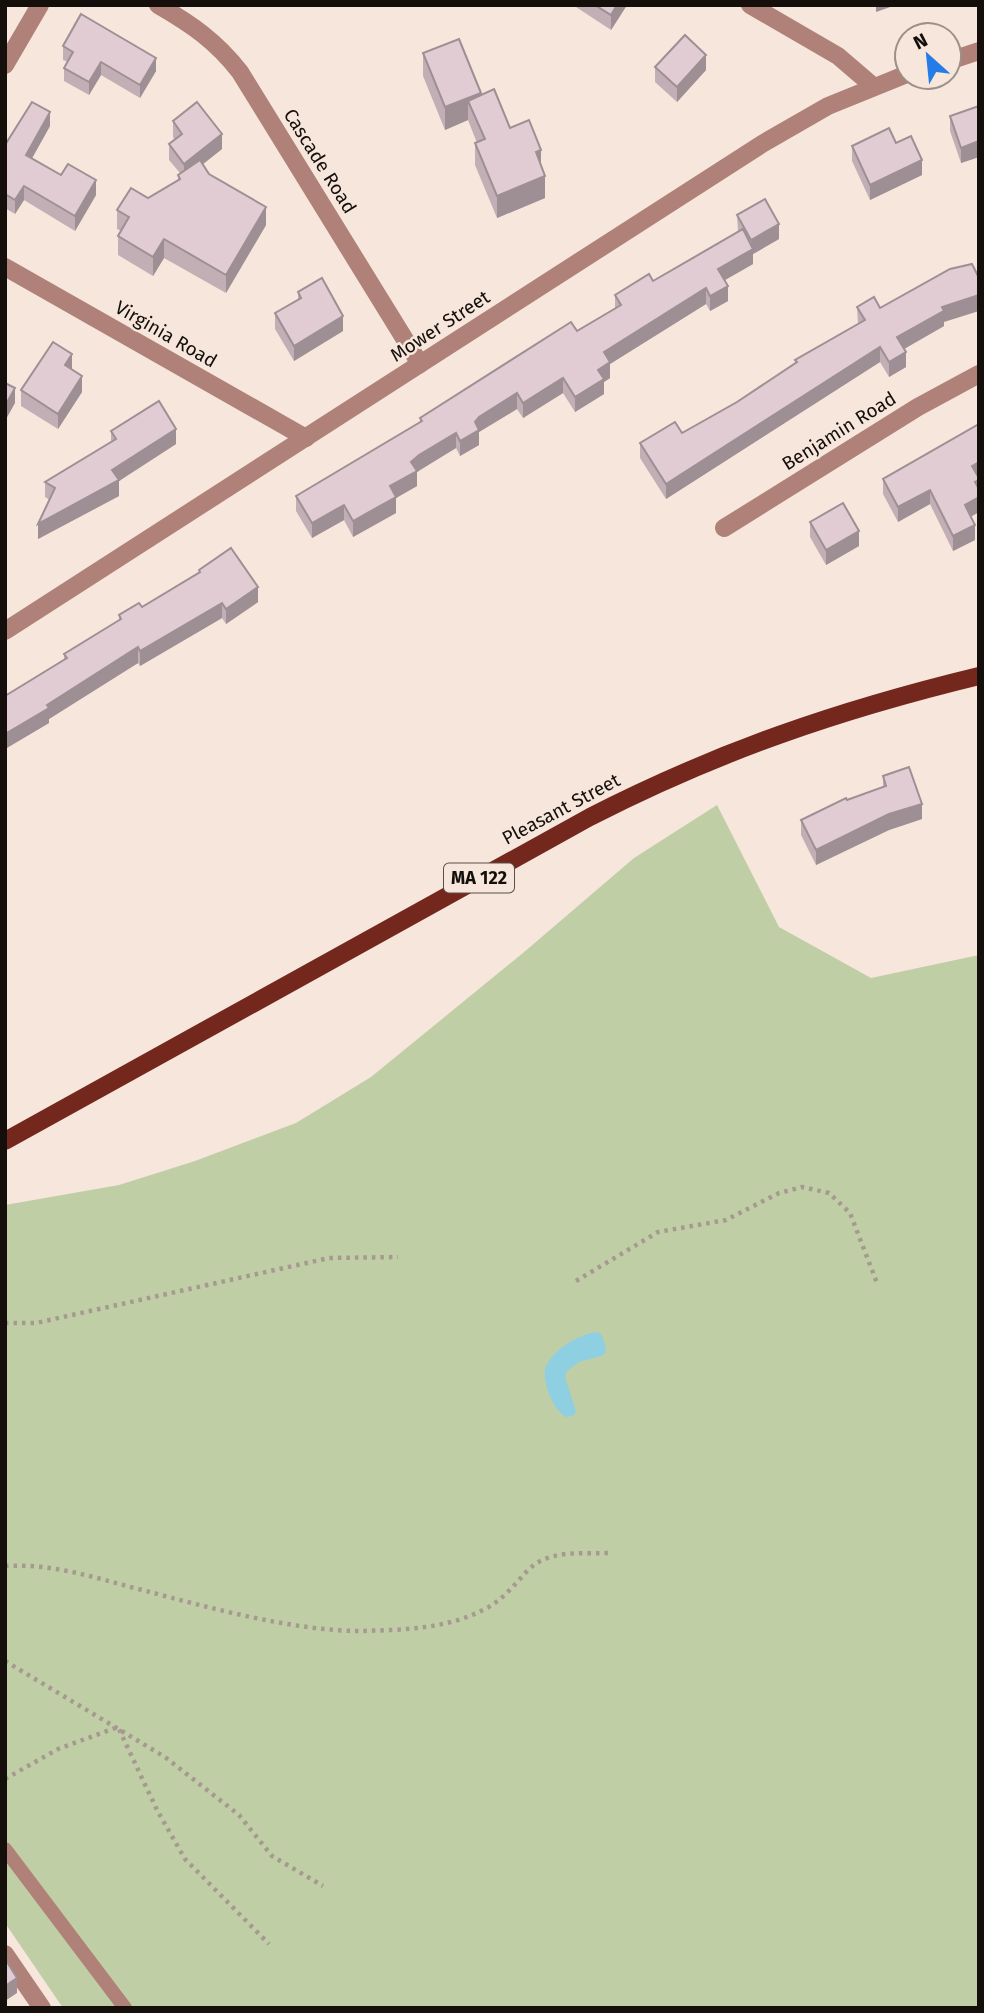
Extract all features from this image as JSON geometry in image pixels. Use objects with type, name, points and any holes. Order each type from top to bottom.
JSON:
[{"type":"main road","name":"Pleasant Street","points":[[5,1141],[590,817],[664,779],[823,717],[979,676]]},
{"type":"street","points":[[5,65],[40,5]]},
{"type":"street","name":"Cascade Road","points":[[158,5],[198,28],[222,48],[240,72],[420,364]]},
{"type":"street","points":[[750,5],[838,56],[873,86]]},
{"type":"street","name":"Mower Street","points":[[5,631],[762,144],[828,106],[893,79]]},
{"type":"street","name":"Virginia Road","points":[[5,267],[306,438]]},
{"type":"street","name":"Benjamin Road","points":[[724,528],[918,407],[979,374]]},
{"type":"street","points":[[5,1954],[41,2008]]},
{"type":"lane","points":[[5,1849],[125,2008]]},
{"type":"path","points":[[576,1281],[659,1232],[726,1220],[779,1193],[802,1187],[829,1193],[850,1213],[877,1283]]},
{"type":"path","points":[[5,1323],[36,1323],[330,1258],[398,1257]]},
{"type":"path","points":[[5,1566],[60,1567],[214,1607],[324,1629],[358,1631],[413,1628],[461,1620],[489,1608],[530,1569],[554,1555],[609,1553]]},
{"type":"path","points":[[5,1661],[165,1757],[239,1815],[272,1856],[323,1886]]},
{"type":"path","points":[[5,1779],[58,1749],[118,1727]]},
{"type":"path","points":[[118,1727],[157,1810],[185,1859],[269,1944]]},
{"type":"green space","points":[[717,805],[779,927],[871,978],[979,955],[979,2008],[63,2008],[5,1923],[5,1205],[119,1185],[195,1161],[296,1123],[371,1077],[634,858]]},
{"type":"water","points":[[595,1332],[600,1333],[603,1338],[606,1347],[604,1355],[579,1362],[567,1371],[565,1377],[576,1411],[573,1416],[566,1417],[557,1409],[550,1396],[545,1369],[553,1356],[566,1345]]},
{"type":"building","points":[[595,5],[617,5],[611,15]]},
{"type":"building","points":[[81,14],[156,58],[140,85],[101,62],[89,82],[64,68],[73,52],[63,46]]},
{"type":"building","points":[[685,35],[706,55],[677,87],[655,67]]},
{"type":"building","points":[[459,39],[481,93],[445,107],[423,53]]},
{"type":"building","points":[[494,89],[510,128],[529,120],[541,150],[536,152],[545,176],[497,196],[475,143],[485,139],[468,101]]},
{"type":"building","points":[[32,102],[50,112],[26,155],[61,175],[68,164],[96,180],[75,216],[24,186],[15,200],[5,194],[5,145]]},
{"type":"building","points":[[197,102],[222,134],[184,164],[169,144],[182,134],[173,121]]},
{"type":"building","points":[[979,106],[979,141],[961,148],[950,116]]},
{"type":"building","points":[[889,128],[896,143],[911,136],[922,160],[870,185],[852,146]]},
{"type":"building","points":[[200,160],[209,174],[266,207],[226,275],[164,239],[153,257],[118,236],[129,217],[117,210],[131,188],[148,198],[180,179],[178,175]]},
{"type":"building","points":[[765,199],[779,224],[751,240],[737,215]]},
{"type":"building","points":[[743,229],[753,249],[718,269],[728,286],[710,296],[706,288],[604,352],[610,362],[598,370],[604,379],[575,397],[563,378],[523,403],[517,393],[479,417],[475,422],[479,430],[460,441],[456,433],[419,455],[411,462],[417,471],[390,486],[396,497],[353,521],[344,505],[312,523],[296,496],[422,421],[420,418],[571,322],[577,331],[621,305],[615,295],[649,274],[653,281]]},
{"type":"building","points":[[972,264],[979,278],[979,295],[942,307],[944,311],[897,337],[906,352],[889,362],[880,347],[666,484],[640,443],[675,422],[682,433],[737,402],[797,362],[795,360],[865,320],[857,307],[874,297],[880,308],[950,269]]},
{"type":"building","points":[[322,278],[343,316],[294,346],[275,313],[301,298],[298,292]]},
{"type":"building","points":[[53,342],[72,354],[65,365],[82,376],[58,414],[21,390]]},
{"type":"building","points":[[5,383],[15,388],[5,406]]},
{"type":"building","points":[[159,401],[176,429],[112,470],[119,480],[38,524],[55,488],[45,482],[116,439],[111,431]]},
{"type":"building","points":[[979,424],[979,462],[972,466],[979,478],[975,482],[979,497],[965,505],[975,525],[953,536],[930,490],[898,507],[883,479]]},
{"type":"building","points":[[843,503],[859,531],[826,550],[810,522]]},
{"type":"building","points":[[231,548],[258,587],[226,609],[222,603],[140,651],[138,647],[47,705],[49,708],[5,734],[5,696],[67,658],[64,654],[121,619],[119,615],[139,603],[142,607],[200,572],[199,570]]},
{"type":"building","points":[[909,767],[922,804],[889,814],[816,850],[801,820],[846,798],[847,800],[886,786],[883,776]]},
{"type":"building","points":[[7,1962],[17,1978],[5,1986],[5,1963]]}]
